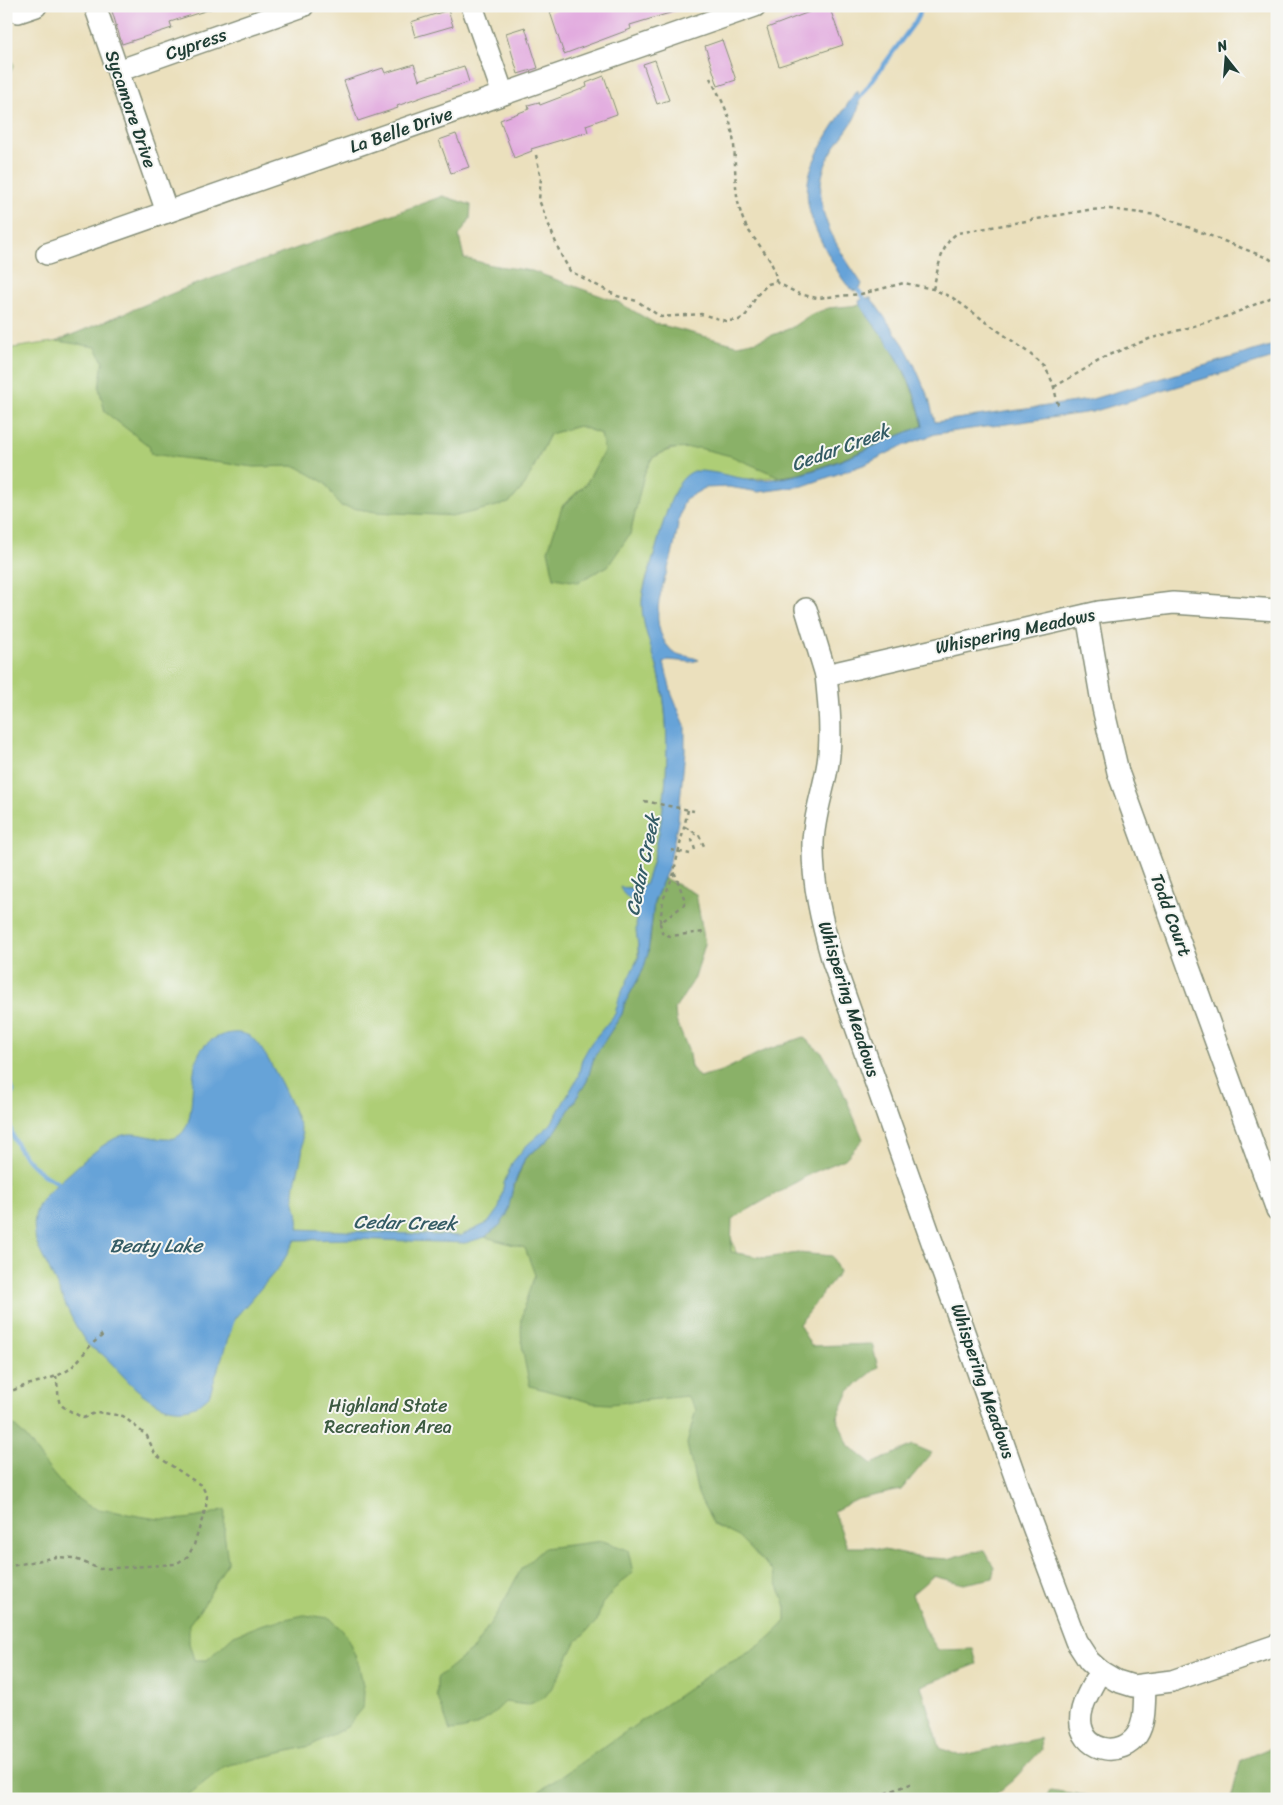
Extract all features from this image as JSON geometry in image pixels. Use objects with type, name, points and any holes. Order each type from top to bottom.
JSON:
[{"type":"street","name":"Sycamore Drive","points":[[95,6],[167,212]]},
{"type":"street","name":"Cypress","points":[[118,71],[303,6]]},
{"type":"street","points":[[472,6],[503,94]]},
{"type":"street","name":"La Belle Drive","points":[[47,254],[755,6]]},
{"type":"street","name":"Whispering Meadows","points":[[1100,1672],[1089,1662],[1076,1641],[1029,1516],[833,962],[822,922],[813,868],[813,839],[828,761],[826,675],[1087,615],[1172,603],[1277,610]]},
{"type":"street","points":[[806,609],[826,675]]},
{"type":"street","name":"Todd Court","points":[[1087,615],[1103,708],[1118,772],[1182,943],[1277,1210]]},
{"type":"street","points":[[1145,1686],[1143,1718],[1137,1735],[1122,1748],[1104,1750],[1087,1740],[1081,1724],[1085,1700],[1100,1672],[1117,1681],[1133,1686],[1145,1686],[1172,1681],[1277,1645]]},
{"type":"path","points":[[710,78],[728,115],[732,133],[734,176],[738,204],[745,223],[770,259],[776,282]]},
{"type":"path","points":[[536,155],[541,178],[539,200],[560,253],[570,271],[617,296],[637,302],[661,317],[700,314],[726,320],[739,320],[746,315],[757,295],[768,284],[776,282],[799,294],[817,298],[861,294],[904,283],[932,289],[953,298],[1045,366],[1054,387],[1058,405]]},
{"type":"path","points":[[932,289],[948,240],[958,232],[1088,210],[1110,209],[1157,215],[1270,259],[1277,266]]},
{"type":"path","points":[[1054,387],[1111,354],[1141,342],[1228,316],[1277,295]]},
{"type":"path","points":[[644,801],[694,811]]},
{"type":"path","points":[[686,810],[685,826],[674,871],[661,908],[660,923],[662,933],[670,936],[704,932]]},
{"type":"path","points":[[685,826],[699,835],[704,846]]},
{"type":"path","points":[[695,834],[692,840],[695,850]]},
{"type":"path","points":[[671,850],[690,854]]},
{"type":"path","points":[[660,923],[684,905],[684,898],[674,871]]},
{"type":"path","points":[[6,1394],[20,1386],[56,1376],[73,1366],[89,1346],[102,1337]]},
{"type":"path","points":[[6,1567],[56,1557],[73,1558],[100,1569],[176,1564],[188,1556],[194,1545],[206,1507],[207,1496],[202,1486],[155,1454],[147,1436],[129,1420],[123,1416],[104,1412],[97,1412],[84,1418],[61,1407],[57,1400],[56,1376]]},
{"type":"path","points":[[870,1799],[913,1783]]},
{"type":"green space","points":[[6,52],[14,65],[6,80]]},
{"type":"green space","points":[[443,196],[471,205],[470,219],[459,236],[464,258],[491,265],[532,271],[618,302],[654,323],[737,345],[757,341],[791,328],[810,315],[829,308],[860,305],[904,370],[923,426],[838,461],[800,474],[780,477],[731,456],[699,448],[669,449],[652,458],[644,474],[630,534],[608,566],[578,582],[554,578],[548,550],[562,507],[586,484],[604,451],[601,434],[579,426],[550,434],[525,485],[509,503],[456,516],[376,512],[340,506],[325,483],[296,466],[254,467],[151,454],[149,446],[105,412],[99,388],[103,362],[96,347],[57,341],[188,287]]},
{"type":"green space","name":"Highland State Recreation Area","points":[[390,221],[509,503],[525,485],[550,434],[579,426],[601,434],[605,450],[586,484],[561,507],[630,534],[643,477],[651,460],[660,454],[674,449],[705,448],[737,457],[780,477],[680,483],[667,512],[642,597],[644,623],[659,673],[665,707],[667,758],[662,811],[658,837],[645,885],[636,889],[627,887],[623,893],[637,907],[638,958],[918,1799],[6,1799],[6,349],[59,341]]},
{"type":"green space","points":[[664,878],[696,894],[705,944],[695,978],[675,1009],[676,1021],[688,1049],[691,1067],[699,1077],[722,1071],[761,1052],[803,1037],[823,1054],[841,1087],[863,1139],[845,1159],[812,1173],[732,1219],[731,1252],[765,1258],[798,1253],[832,1256],[839,1272],[799,1324],[811,1346],[872,1344],[878,1367],[849,1391],[837,1418],[849,1446],[872,1464],[913,1445],[932,1453],[901,1490],[858,1499],[834,1511],[847,1547],[869,1547],[917,1557],[948,1559],[971,1552],[985,1551],[994,1567],[993,1578],[964,1584],[933,1576],[912,1594],[923,1627],[938,1650],[973,1649],[977,1664],[921,1686],[940,1748],[960,1756],[1040,1738],[1041,1750],[1013,1780],[990,1799],[528,1799],[717,1669],[754,1649],[770,1637],[786,1621],[786,1607],[773,1572],[739,1537],[714,1525],[698,1494],[687,1444],[696,1409],[687,1396],[610,1404],[593,1403],[530,1386],[523,1355],[521,1330],[525,1305],[535,1275],[525,1248],[485,1237],[500,1225],[525,1158],[547,1141],[557,1129],[587,1081],[594,1057],[622,1014],[625,1003],[643,970],[650,941],[654,902]]},
{"type":"green space","points":[[6,1412],[13,1425],[26,1437],[48,1468],[69,1492],[90,1507],[171,1520],[196,1517],[225,1509],[224,1533],[228,1561],[203,1606],[189,1624],[189,1643],[194,1660],[207,1660],[234,1635],[263,1624],[304,1615],[330,1618],[346,1634],[359,1665],[364,1691],[363,1708],[347,1727],[310,1746],[225,1766],[183,1799],[6,1799]]},
{"type":"green space","points":[[603,1541],[628,1550],[633,1573],[620,1583],[602,1604],[597,1621],[576,1642],[556,1682],[544,1698],[527,1705],[505,1702],[481,1723],[450,1731],[437,1695],[437,1678],[474,1648],[501,1607],[521,1569],[544,1548]]},
{"type":"green space","points":[[1277,1745],[1277,1799],[1231,1799],[1241,1760]]},
{"type":"green space","points":[[1050,1790],[1090,1796],[1092,1799],[1045,1799]]},
{"type":"water","points":[[858,90],[859,105],[856,114],[825,166],[821,184],[821,202],[832,236],[862,284],[860,288],[854,291],[839,274],[818,235],[808,203],[807,188],[815,159],[823,143]]},
{"type":"water","name":"Beaty Lake","points":[[864,298],[871,298],[904,345],[929,399],[935,422],[1089,400],[1277,344],[1277,357],[1092,412],[935,434],[900,447],[866,464],[803,486],[759,492],[729,487],[705,488],[685,499],[659,599],[659,626],[663,638],[671,650],[677,654],[699,660],[691,662],[668,660],[664,663],[672,695],[685,725],[685,751],[678,821],[669,866],[654,902],[648,954],[643,970],[625,1003],[622,1014],[594,1057],[587,1081],[557,1129],[547,1141],[525,1158],[513,1187],[507,1215],[500,1225],[485,1237],[465,1243],[353,1239],[295,1240],[281,1265],[235,1318],[209,1396],[198,1404],[188,1408],[177,1409],[156,1403],[146,1397],[102,1354],[88,1345],[77,1328],[36,1241],[34,1221],[43,1198],[100,1147],[120,1136],[136,1134],[166,1139],[180,1135],[186,1127],[189,1117],[195,1065],[199,1054],[205,1045],[215,1038],[239,1033],[251,1037],[265,1055],[288,1098],[302,1135],[303,1149],[294,1192],[298,1229],[460,1236],[488,1223],[499,1208],[504,1183],[512,1163],[525,1147],[551,1124],[578,1077],[582,1059],[591,1043],[615,1014],[619,998],[639,956],[636,930],[637,907],[623,893],[620,887],[636,889],[645,885],[658,837],[667,758],[665,707],[659,673],[646,633],[642,602],[667,510],[679,483],[684,477],[694,471],[759,480],[801,474],[842,460],[923,426],[912,388],[904,370],[860,305],[859,301]]},
{"type":"building","points":[[118,6],[211,6],[211,9],[170,22],[172,28],[122,44],[111,8]]},
{"type":"building","points":[[568,6],[682,6],[683,9],[630,25],[631,29],[564,54],[550,12]]},
{"type":"building","points":[[829,6],[843,45],[779,66],[767,28]]},
{"type":"building","points":[[448,10],[453,26],[415,37],[411,22]]},
{"type":"building","points":[[525,27],[538,68],[518,74],[506,33]]},
{"type":"building","points":[[722,40],[736,80],[718,86],[705,46]]},
{"type":"building","points":[[655,60],[669,100],[657,104],[643,64]]},
{"type":"building","points":[[414,64],[419,80],[464,66],[469,82],[358,121],[344,81],[383,68],[385,73]]},
{"type":"building","points":[[604,76],[617,114],[586,125],[588,132],[531,149],[532,151],[514,158],[500,120],[529,109],[528,105],[539,102],[540,105],[587,87],[586,83]]},
{"type":"building","points":[[456,134],[469,167],[451,173],[439,140]]},
{"type":"waterway","points":[[858,100],[915,22],[923,6]]},
{"type":"waterway","points":[[858,290],[864,298]]},
{"type":"waterway","name":"Cedar Creek","points":[[6,1080],[13,1091],[10,1103],[10,1127],[19,1148],[46,1177],[62,1187]]}]
